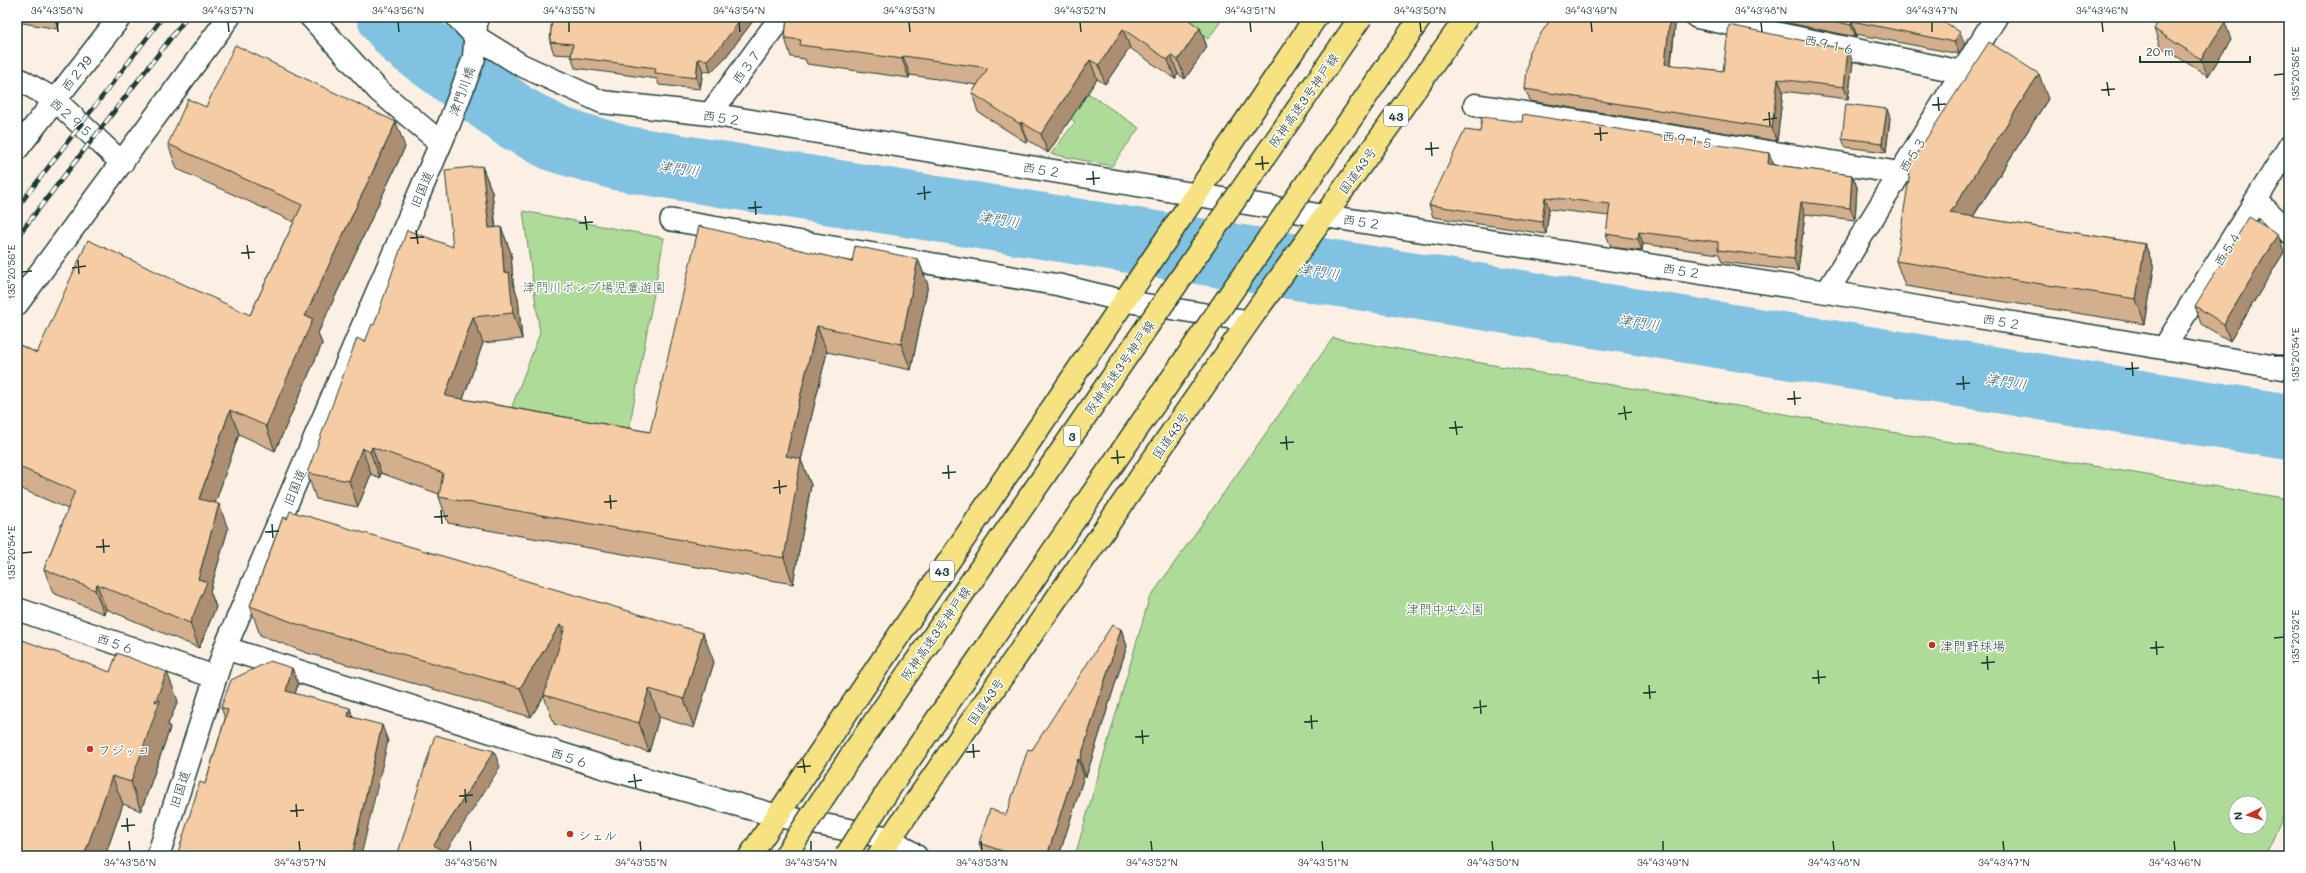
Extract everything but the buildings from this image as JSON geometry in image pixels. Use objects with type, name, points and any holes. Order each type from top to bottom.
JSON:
[{"type":"highway","name":"43","points":[[750,856],[1316,17]]},
{"type":"highway","name":"阪神高速3号神戸線","points":[[785,856],[854,751],[1361,17]]},
{"type":"highway","points":[[846,856],[889,789],[1421,17]]},
{"type":"highway","name":"国道43号","points":[[878,856],[1249,321],[1467,17]]},
{"type":"street","name":"西２79","points":[[17,149],[120,17]]},
{"type":"street","points":[[17,304],[229,17]]},
{"type":"street","points":[[311,17],[379,91],[445,134]]},
{"type":"street","name":"西５２","points":[[457,17],[475,37],[521,65],[602,102],[710,114],[1192,202],[1319,222],[1826,292],[2289,369]]},
{"type":"street","name":"西３７","points":[[710,114],[781,17]]},
{"type":"street","name":"西９１６","points":[[1697,17],[1962,72]]},
{"type":"street","name":"西５３","points":[[1826,292],[1996,17]]},
{"type":"street","name":"津門川橋","points":[[445,134],[475,37]]},
{"type":"street","name":"西２９５","points":[[17,78],[55,100],[122,163]]},
{"type":"street","name":"西９１５","points":[[1475,105],[1900,173]]},
{"type":"street","name":"旧国道","points":[[158,856],[215,677],[226,648],[445,134]]},
{"type":"street","name":"西５４","points":[[2164,348],[2289,147]]},
{"type":"street","points":[[2256,200],[2289,232]]},
{"type":"street","name":"西５６","points":[[17,609],[215,677]]},
{"type":"street","name":"西５６","points":[[226,648],[609,769],[778,816],[890,838],[916,856]]},
{"type":"lane","points":[[671,220],[1051,284],[1129,293],[1249,321]]},
{"type":"green space","points":[[1176,17],[1224,17],[1208,39]]},
{"type":"green space","points":[[1088,93],[1139,128],[1112,166],[1051,154],[1075,122],[1070,118]]},
{"type":"green space","name":"津門川ポンプ場児童遊園","points":[[523,211],[664,238],[626,446],[506,422],[540,333]]},
{"type":"green space","name":"津門中央公園","points":[[1333,338],[2289,499],[2289,804],[2265,856],[1075,856],[1149,599]]},
{"type":"waterway","name":"津門川","points":[[390,17],[408,38],[515,117],[556,139],[621,158],[2289,427]]},
{"type":"railway","points":[[17,208],[163,17]]},
{"type":"railway","points":[[17,237],[187,17]]},
{"type":"place","name":"津門野球場","points":[[1932,645]]},
{"type":"place","name":"フジッコ","points":[[90,749]]},
{"type":"place","name":"シェル","points":[[570,834]]}]
